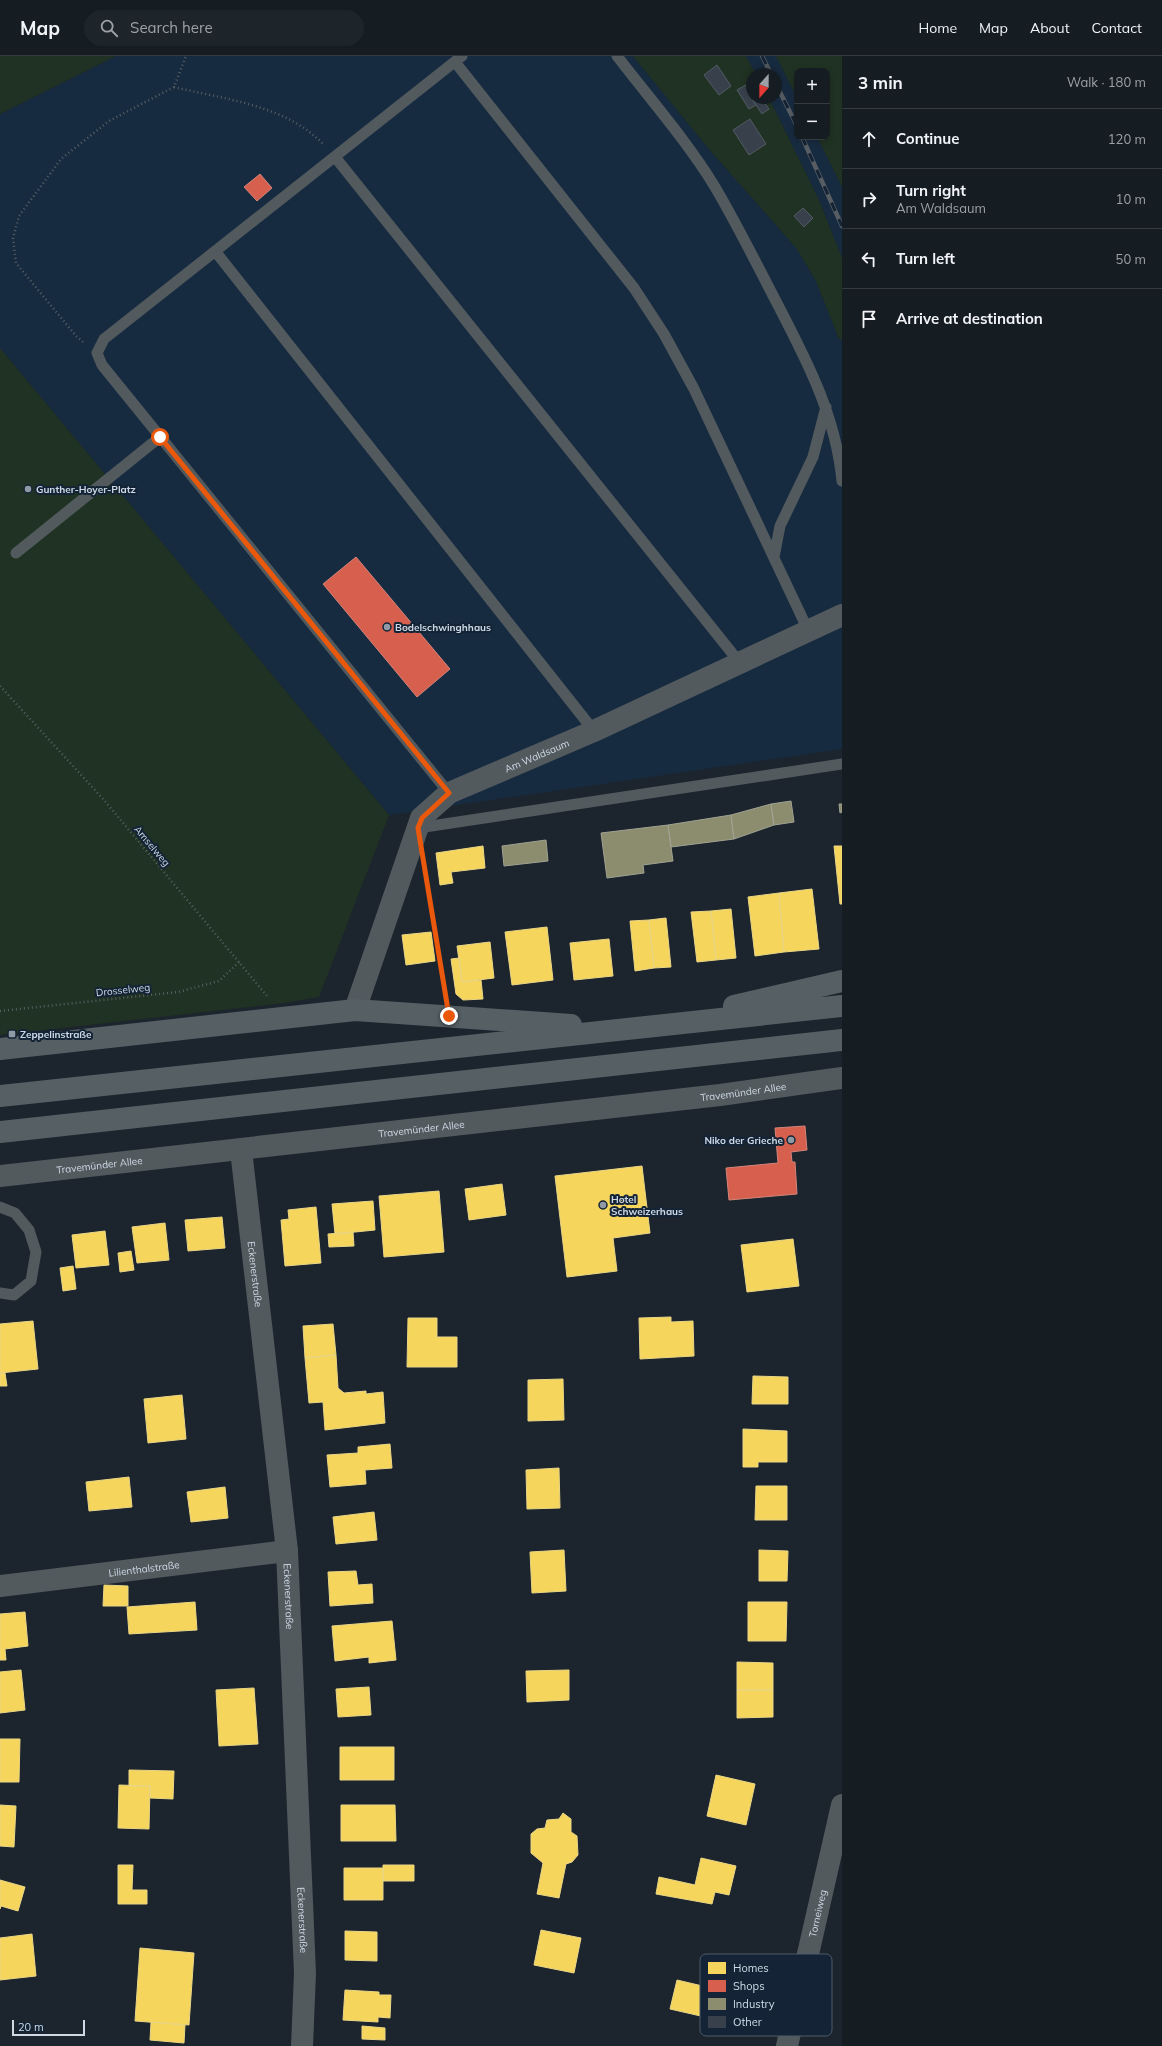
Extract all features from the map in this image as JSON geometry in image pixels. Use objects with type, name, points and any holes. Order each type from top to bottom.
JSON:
[{"type":"highway","points":[[0,1049],[355,1010],[637,1028],[823,984],[842,982]]},
{"type":"highway","points":[[0,1096],[842,1006]]},
{"type":"highway","points":[[0,1132],[842,1040]]},
{"type":"street","name":"Am Waldsaum","points":[[355,1010],[422,818],[449,793],[594,731],[842,615]]},
{"type":"street","name":"Travemünder Allee","points":[[0,1176],[720,1095],[842,1078]]},
{"type":"street","name":"Eckenerstraße","points":[[241,1150],[287,1552],[305,1973],[302,2046]]},
{"type":"street","name":"Lilienthalstraße","points":[[0,1586],[287,1552]]},
{"type":"street","name":"Torneiweg","points":[[807,1954],[842,1805]]},
{"type":"street","name":"Torneiweg","points":[[786,2046],[788,2036]]},
{"type":"lane","points":[[617,56],[692,154],[714,187],[797,341],[826,406],[839,455],[842,482]]},
{"type":"lane","points":[[449,793],[102,365],[97,353],[104,339],[458,59],[634,288],[664,334],[694,389],[808,630]]},
{"type":"lane","points":[[335,157],[740,663]]},
{"type":"lane","points":[[215,251],[594,731]]},
{"type":"lane","points":[[774,557],[780,526],[813,457],[826,406]]},
{"type":"lane","points":[[16,553],[160,437]]},
{"type":"lane","points":[[418,828],[842,764]]},
{"type":"lane","points":[[0,1207],[15,1214],[29,1230],[36,1252],[31,1281],[14,1295],[0,1293]]},
{"type":"path","points":[[174,87],[186,56]]},
{"type":"path","points":[[97,353],[76,336],[16,263],[13,238],[19,216],[61,159],[109,121],[174,87],[261,108],[292,121],[318,139],[335,157]]},
{"type":"path","name":"Amselweg","points":[[0,686],[104,800],[277,1009],[288,1018]]},
{"type":"path","points":[[426,875],[449,1016]]},
{"type":"path","name":"Drosselweg","points":[[0,1011],[178,992],[219,980],[239,962]]},
{"type":"shaded area","points":[[116,56],[633,56],[708,148],[797,249],[816,281],[839,339],[842,340],[842,749],[389,815],[0,348],[0,114]]},
{"type":"shaded area","points":[[746,56],[776,56],[782,68],[753,68]]},
{"type":"shaded area","points":[[782,68],[794,92],[794,140],[818,140],[842,187],[842,258],[819,200],[772,104],[782,104]]},
{"type":"green space","points":[[0,56],[116,56],[0,114]]},
{"type":"green space","points":[[633,56],[746,56],[753,68],[746,68],[746,104],[772,104],[819,200],[842,258],[842,340],[839,339],[816,281],[797,249],[708,148]]},
{"type":"green space","points":[[776,56],[842,56],[842,187],[818,140],[830,140],[830,68],[794,68],[794,92]]},
{"type":"green space","points":[[0,348],[389,815],[319,997],[284,1003],[0,1035]]},
{"type":"building: Homes","points":[[483,846],[485,868],[451,872],[453,883],[440,885],[436,853]]},
{"type":"building: Homes","points":[[834,846],[842,846],[842,904],[840,904]]},
{"type":"building: Homes","points":[[812,889],[819,949],[784,952],[779,893]]},
{"type":"building: Homes","points":[[779,893],[784,952],[755,956],[748,897]]},
{"type":"building: Homes","points":[[731,909],[736,958],[716,960],[711,911]]},
{"type":"building: Homes","points":[[711,911],[716,960],[697,962],[691,912]]},
{"type":"building: Homes","points":[[666,918],[671,967],[654,968],[649,920]]},
{"type":"building: Homes","points":[[649,920],[654,968],[635,971],[630,921]]},
{"type":"building: Homes","points":[[547,927],[553,980],[512,985],[505,932]]},
{"type":"building: Homes","points":[[431,932],[435,961],[406,965],[402,935]]},
{"type":"building: Homes","points":[[609,939],[613,976],[574,980],[570,943]]},
{"type":"building: Homes","points":[[490,942],[494,978],[462,982],[457,946]]},
{"type":"building: Homes","points":[[459,958],[462,982],[481,980],[483,999],[463,1000],[456,994],[451,959]]},
{"type":"building: Homes","name":"Hotel Schweizerhaus","points":[[642,1166],[650,1233],[613,1238],[617,1271],[567,1277],[555,1176]]},
{"type":"building: Homes","points":[[502,1184],[506,1215],[469,1220],[465,1189]]},
{"type":"building: Homes","points":[[439,1191],[444,1252],[384,1257],[379,1196]]},
{"type":"building: Homes","points":[[373,1201],[375,1230],[335,1234],[332,1204]]},
{"type":"building: Homes","points":[[316,1207],[321,1263],[285,1266],[281,1220],[289,1219],[288,1210]]},
{"type":"building: Homes","points":[[222,1217],[225,1248],[188,1251],[185,1220]]},
{"type":"building: Homes","points":[[165,1223],[169,1260],[137,1263],[132,1227]]},
{"type":"building: Homes","points":[[105,1231],[109,1265],[76,1268],[72,1235]]},
{"type":"building: Homes","points":[[353,1232],[354,1246],[329,1247],[328,1234]]},
{"type":"building: Homes","points":[[793,1239],[799,1286],[747,1292],[741,1245]]},
{"type":"building: Homes","points":[[131,1251],[134,1270],[120,1272],[118,1253]]},
{"type":"building: Homes","points":[[73,1266],[76,1289],[63,1291],[60,1268]]},
{"type":"building: Homes","points":[[671,1317],[671,1322],[693,1321],[694,1356],[640,1359],[639,1318]]},
{"type":"building: Homes","points":[[408,1318],[437,1318],[437,1337],[457,1337],[457,1367],[407,1367]]},
{"type":"building: Homes","points":[[33,1321],[38,1369],[0,1373],[0,1324]]},
{"type":"building: Homes","points":[[333,1324],[336,1355],[305,1358],[303,1326]]},
{"type":"building: Homes","points":[[336,1355],[338,1388],[344,1393],[366,1391],[366,1394],[383,1392],[385,1423],[325,1430],[323,1402],[309,1403],[305,1358]]},
{"type":"building: Homes","points":[[0,1373],[5,1373],[7,1386],[0,1386]]},
{"type":"building: Homes","points":[[753,1376],[788,1377],[788,1404],[752,1404]]},
{"type":"building: Homes","points":[[563,1379],[564,1420],[528,1421],[528,1380]]},
{"type":"building: Homes","points":[[182,1395],[186,1439],[148,1443],[144,1399]]},
{"type":"building: Homes","points":[[743,1429],[787,1431],[787,1462],[758,1462],[758,1467],[743,1467]]},
{"type":"building: Homes","points":[[390,1444],[392,1468],[365,1470],[366,1484],[330,1487],[327,1455],[358,1453],[358,1447]]},
{"type":"building: Homes","points":[[559,1468],[560,1508],[527,1509],[526,1470]]},
{"type":"building: Homes","points":[[129,1477],[132,1507],[89,1511],[86,1482]]},
{"type":"building: Homes","points":[[756,1486],[787,1486],[787,1520],[755,1520]]},
{"type":"building: Homes","points":[[225,1487],[228,1518],[191,1522],[187,1492]]},
{"type":"building: Homes","points":[[374,1512],[377,1540],[336,1544],[333,1517]]},
{"type":"building: Homes","points":[[564,1550],[566,1591],[532,1593],[530,1552]]},
{"type":"building: Homes","points":[[759,1550],[788,1551],[787,1581],[759,1581]]},
{"type":"building: Homes","points":[[356,1571],[358,1585],[372,1584],[373,1603],[330,1606],[328,1572]]},
{"type":"building: Homes","points":[[104,1585],[128,1586],[128,1606],[103,1606]]},
{"type":"building: Homes","points":[[195,1602],[197,1630],[129,1634],[127,1607]]},
{"type":"building: Homes","points":[[748,1602],[787,1602],[786,1641],[748,1641]]},
{"type":"building: Homes","points":[[25,1612],[28,1646],[5,1649],[6,1660],[0,1660],[0,1614]]},
{"type":"building: Homes","points":[[392,1621],[396,1660],[369,1663],[369,1657],[335,1661],[332,1626]]},
{"type":"building: Homes","points":[[737,1662],[773,1663],[773,1690],[737,1690]]},
{"type":"building: Homes","points":[[21,1670],[25,1710],[0,1713],[0,1672]]},
{"type":"building: Homes","points":[[569,1670],[569,1700],[527,1702],[526,1671]]},
{"type":"building: Homes","points":[[369,1687],[371,1715],[338,1717],[336,1689]]},
{"type":"building: Homes","points":[[254,1688],[258,1744],[219,1746],[216,1690]]},
{"type":"building: Homes","points":[[737,1690],[773,1690],[773,1717],[737,1718]]},
{"type":"building: Homes","points":[[0,1739],[20,1739],[19,1782],[0,1782]]},
{"type":"building: Homes","points":[[340,1747],[394,1747],[394,1780],[340,1780]]},
{"type":"building: Homes","points":[[129,1770],[174,1771],[173,1799],[150,1798],[150,1786],[129,1786]]},
{"type":"building: Homes","points":[[716,1775],[755,1784],[746,1825],[707,1816]]},
{"type":"building: Homes","points":[[119,1785],[150,1786],[149,1829],[118,1828]]},
{"type":"building: Homes","points":[[0,1805],[16,1806],[14,1847],[0,1846]]},
{"type":"building: Homes","points":[[341,1805],[395,1805],[396,1841],[341,1841]]},
{"type":"building: Homes","points":[[563,1813],[571,1819],[571,1832],[577,1836],[578,1855],[572,1862],[566,1864],[559,1898],[537,1894],[543,1863],[531,1853],[531,1834],[537,1829],[545,1828],[547,1820],[559,1819]]},
{"type":"building: Homes","points":[[701,1858],[736,1866],[729,1895],[715,1892],[712,1904],[656,1894],[659,1877],[695,1885]]},
{"type":"building: Homes","points":[[118,1865],[133,1865],[132,1890],[147,1890],[147,1904],[118,1904]]},
{"type":"building: Homes","points":[[383,1865],[414,1865],[414,1881],[383,1881]]},
{"type":"building: Homes","points":[[344,1868],[383,1868],[383,1900],[344,1900]]},
{"type":"building: Homes","points":[[0,1880],[25,1887],[18,1911],[1,1906],[0,1909]]},
{"type":"building: Homes","points":[[541,1930],[581,1938],[574,1973],[534,1965]]},
{"type":"building: Homes","points":[[345,1931],[377,1932],[377,1961],[345,1960]]},
{"type":"building: Homes","points":[[32,1934],[36,1976],[0,1980],[0,1938]]},
{"type":"building: Homes","points":[[140,1948],[194,1953],[189,2025],[135,2021]]},
{"type":"building: Homes","points":[[677,1980],[700,1985],[700,2016],[670,2009]]},
{"type":"building: Homes","points":[[345,1990],[379,1992],[379,1995],[391,1995],[390,2018],[378,2017],[378,2022],[343,2020]]},
{"type":"building: Homes","points":[[151,2022],[185,2025],[184,2043],[150,2040]]},
{"type":"building: Homes","points":[[362,2026],[385,2028],[385,2040],[362,2039]]},
{"type":"building: Shops","points":[[260,174],[272,188],[257,201],[244,187]]},
{"type":"building: Shops","name":"Bodelschwinghhaus","points":[[356,557],[450,669],[417,697],[323,584]]},
{"type":"building: Shops","points":[[805,1126],[807,1150],[791,1152],[792,1162],[795,1162],[797,1194],[729,1200],[726,1168],[778,1163],[775,1128]]},
{"type":"building: Industry","points":[[791,801],[794,822],[774,825],[771,804]]},
{"type":"building: Industry","points":[[771,804],[774,825],[734,839],[731,815]]},
{"type":"building: Industry","points":[[839,804],[842,804],[842,812],[840,813]]},
{"type":"building: Industry","points":[[731,815],[734,839],[671,847],[668,825]]},
{"type":"building: Industry","points":[[668,825],[673,861],[643,865],[644,873],[607,878],[601,833]]},
{"type":"building: Industry","points":[[546,840],[548,861],[504,866],[502,846]]},
{"type":"building: Other","points":[[717,65],[731,86],[719,95],[704,75]]},
{"type":"building: Other","points":[[746,85],[746,104],[756,105],[749,109],[737,90]]},
{"type":"building: Other","points":[[755,104],[765,104],[769,109],[762,114]]},
{"type":"building: Other","points":[[750,119],[766,144],[749,155],[733,130]]},
{"type":"building: Other","points":[[803,208],[813,218],[804,227],[794,216]]},
{"type":"railway","points":[[762,56],[768,68]]},
{"type":"railway","points":[[782,96],[794,120]]},
{"type":"railway","points":[[803,140],[842,226]]},
{"type":"place","name":"Gunther-Hoyer-Platz","points":[[28,489]]},
{"type":"place","name":"Bodelschwinghhaus","points":[[387,627]]},
{"type":"place","name":"Zeppelinstraße","points":[[12,1034]]},
{"type":"place","name":"Niko der Grieche","points":[[791,1140]]},
{"type":"place","name":"Hotel Schweizerhaus","points":[[603,1205]]},
{"type":"route","points":[[160,437],[449,793],[422,818],[418,828],[449,1016]]}]
